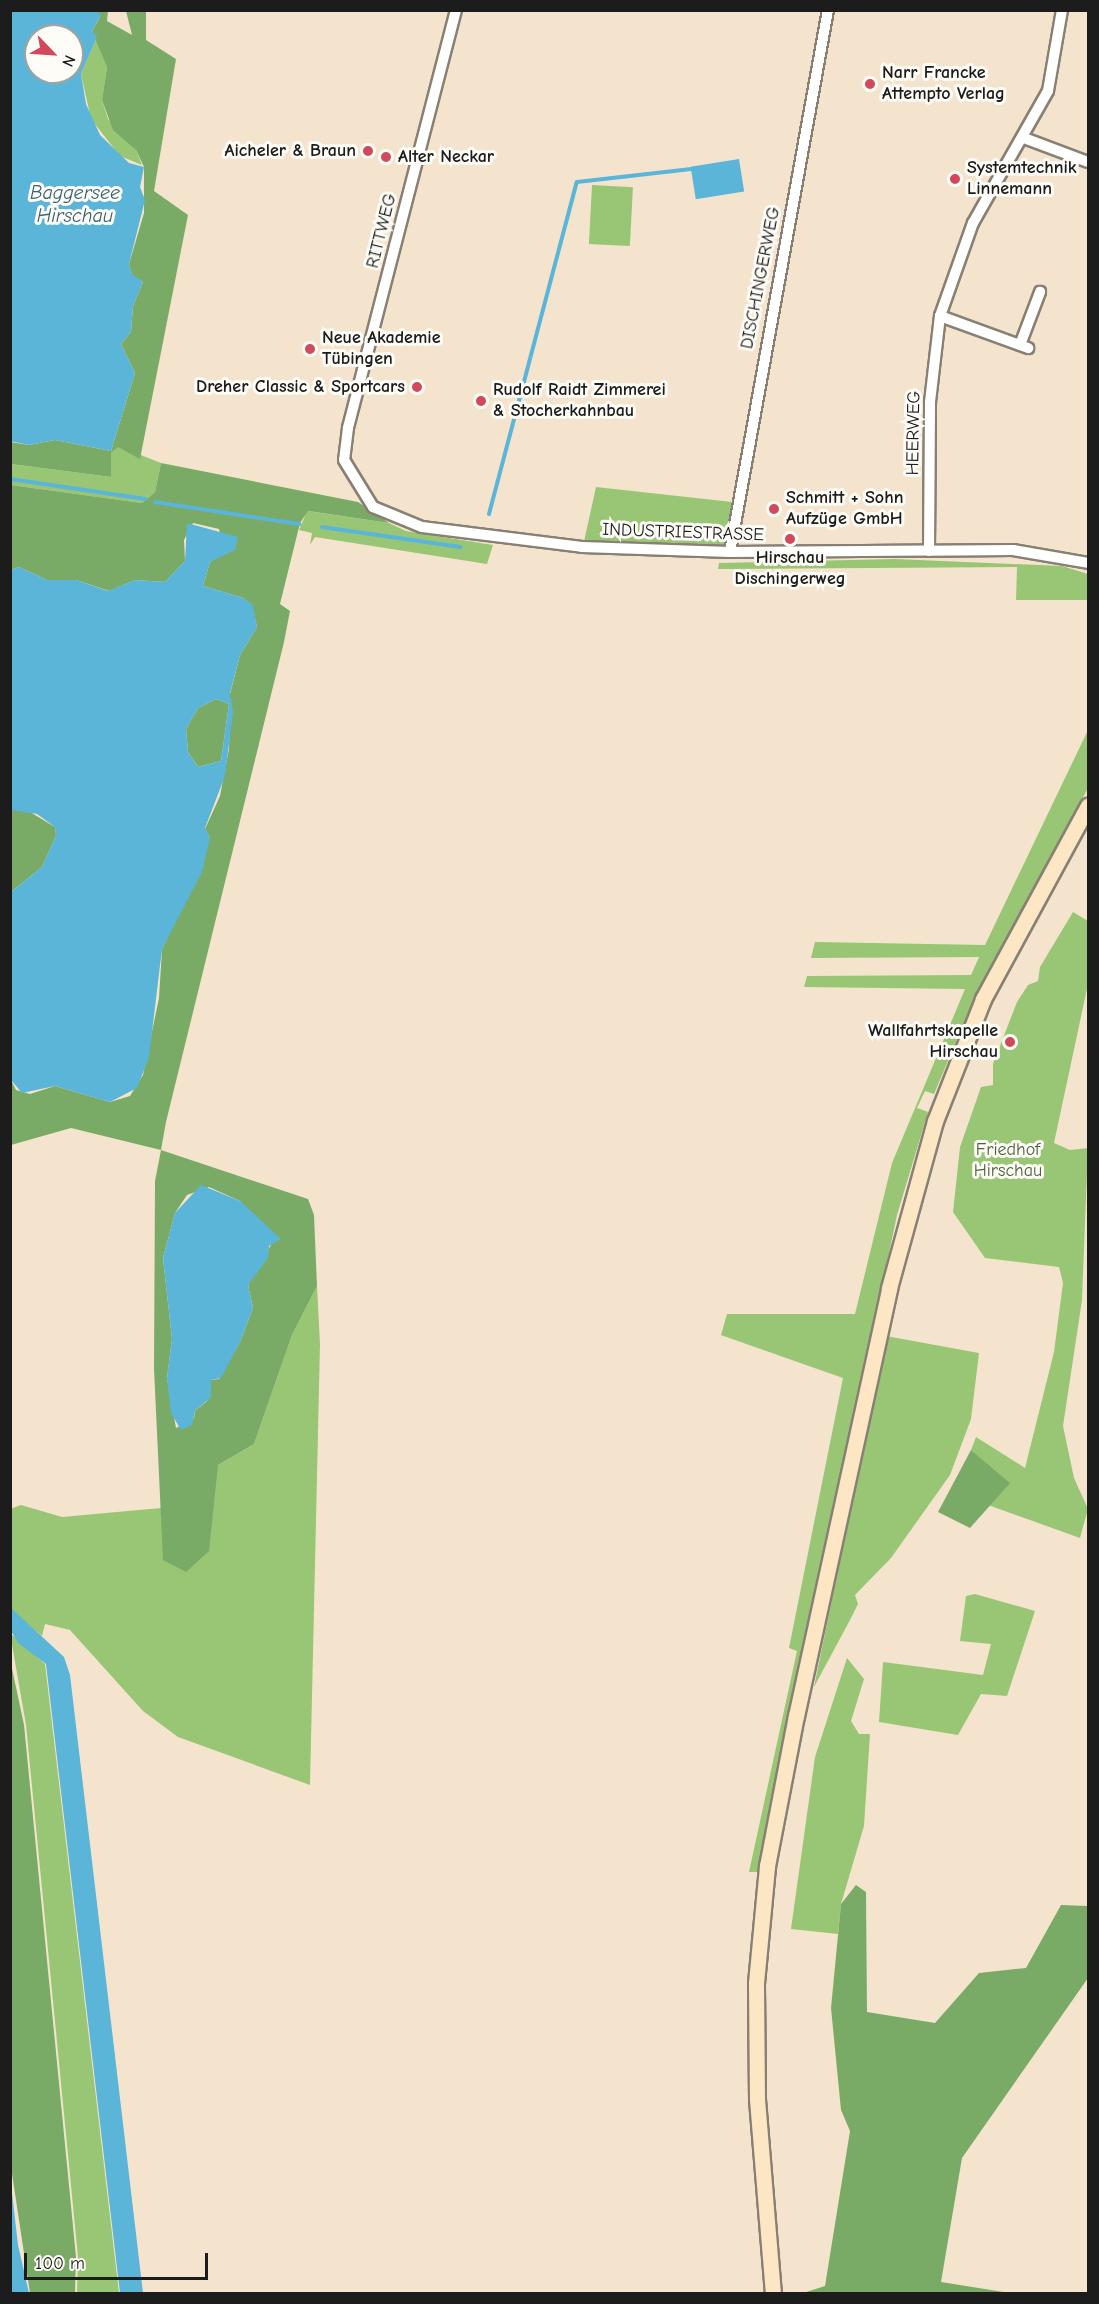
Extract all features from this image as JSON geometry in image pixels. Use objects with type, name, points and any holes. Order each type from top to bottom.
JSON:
[{"type":"main road","points":[[773,2294],[757,2099],[756,1983],[767,1866],[800,1695],[889,1288],[935,1121],[982,999],[1089,806]]},
{"type":"street","name":"RITTWEG","points":[[344,460],[351,412],[456,10]]},
{"type":"street","name":"DISCHINGERWEG","points":[[730,552],[828,10]]},
{"type":"street","name":"HEERWEG","points":[[929,550],[930,402],[940,316],[973,223],[1024,138],[1054,75],[1062,10]]},
{"type":"street","points":[[1024,138],[1089,162]]},
{"type":"street","points":[[940,316],[1024,347],[1040,292]]},
{"type":"street","name":"INDUSTRIESTRASSE","points":[[344,460],[373,507],[409,524],[582,546],[730,552],[1029,551],[1089,563]]},
{"type":"green space","points":[[94,11],[108,11],[107,21],[132,35],[126,11],[146,11],[146,40],[176,59],[154,191],[188,215],[140,459],[118,447],[111,453],[111,477],[11,464],[11,442],[29,445],[55,440],[111,451],[135,373],[121,344],[131,332],[133,306],[143,282],[132,275],[129,264],[144,213],[144,167],[136,150],[113,130],[102,100],[107,67],[92,31],[100,17]]},
{"type":"green space","points":[[97,37],[107,67],[102,100],[108,119],[136,150],[142,165],[120,156],[91,119],[83,84],[84,67]]},
{"type":"green space","points":[[592,185],[633,187],[630,246],[589,244]]},
{"type":"green space","points":[[118,446],[161,463],[155,492],[142,503],[11,485],[11,464],[111,477],[111,453]]},
{"type":"green space","points":[[161,463],[358,502],[389,523],[308,511],[300,523],[280,604],[290,611],[284,642],[161,1150],[71,1128],[11,1145],[11,1080],[16,1090],[30,1094],[55,1086],[110,1102],[130,1096],[143,1075],[159,998],[162,949],[203,866],[209,836],[205,829],[220,796],[229,749],[230,694],[240,655],[257,627],[252,605],[243,598],[203,586],[210,562],[224,553],[219,529],[193,523],[184,540],[185,561],[165,582],[135,580],[109,591],[76,580],[47,580],[19,567],[11,570],[11,485],[142,503],[155,492]]},
{"type":"green space","points":[[596,487],[732,502],[723,552],[583,546]]},
{"type":"green space","points":[[307,511],[389,523],[406,531],[493,545],[487,564],[315,537],[310,545],[312,533],[299,530]]},
{"type":"green space","points":[[895,559],[1062,566],[1088,574],[1088,600],[1016,600],[1017,567],[718,569],[719,563]]},
{"type":"green space","points":[[216,699],[229,704],[221,761],[198,767],[188,752],[186,729],[198,708]]},
{"type":"green space","points":[[1088,730],[1088,788],[972,1004],[934,1094],[925,1091],[917,1108],[928,1112],[897,1215],[759,1872],[749,1872],[797,1651],[789,1648],[843,1378],[721,1335],[727,1314],[855,1314],[892,1163],[965,989],[804,987],[807,976],[971,975],[979,957],[811,958],[815,942],[985,945]]},
{"type":"green space","points":[[25,809],[55,827],[56,836],[42,867],[11,892],[11,810]]},
{"type":"green space","name":"Friedhof Hirschau","points":[[1073,912],[1088,921],[1088,984],[1054,1143],[1070,1150],[1088,1148],[1082,1300],[1063,1426],[1074,1478],[1088,1509],[1080,1538],[988,1505],[1009,1483],[971,1450],[976,1437],[1025,1468],[1054,1352],[1063,1283],[1059,1267],[985,1258],[953,1212],[960,1147],[981,1087],[993,1085],[993,1064],[1017,1002],[1028,985],[1038,981],[1040,967]]},
{"type":"green space","points":[[161,1150],[308,1199],[314,1215],[317,1286],[292,1335],[254,1444],[218,1465],[209,1551],[186,1572],[163,1560],[154,1369],[155,1181]],"holes":[[[209,1187],[240,1201],[272,1243],[248,1285],[253,1308],[240,1342],[219,1379],[211,1380],[207,1401],[195,1411],[194,1418],[176,1428],[167,1378],[172,1339],[163,1258],[175,1213],[187,1195]]]},
{"type":"green space","points":[[317,1286],[320,1344],[310,1785],[178,1737],[143,1711],[70,1630],[45,1624],[42,1636],[15,1614],[10,1607],[10,1509],[21,1505],[62,1517],[161,1508],[163,1533],[218,1465],[254,1444],[292,1335]]},
{"type":"green space","points":[[886,1336],[979,1353],[971,1419],[950,1475],[891,1558],[855,1595],[858,1604],[814,1687]]},
{"type":"green space","points":[[971,1450],[1010,1483],[970,1528],[938,1512]]},
{"type":"green space","points":[[975,1594],[1035,1611],[1007,1696],[981,1694],[958,1735],[879,1722],[883,1662],[983,1675],[991,1644],[960,1641],[966,1596]]},
{"type":"green space","points":[[10,1633],[45,1664],[119,2293],[77,2293],[78,2257],[26,1725]]},
{"type":"green space","points":[[847,1658],[864,1679],[851,1721],[859,1734],[870,1734],[864,1826],[841,1904],[838,1934],[791,1929],[815,1757]]},
{"type":"green space","points":[[10,1659],[24,1725],[76,2257],[75,2293],[30,2293],[11,2167]]},
{"type":"green space","points":[[856,1885],[866,1892],[867,2012],[935,2023],[979,1973],[1026,1968],[1061,1905],[1088,1906],[1088,1978],[962,2158],[941,2282],[1010,2293],[803,2293],[825,2286],[850,2131],[841,2110],[831,2008],[841,1904]]},
{"type":"water","name":"Baggersee Hirschau","points":[[94,10],[101,15],[92,31],[97,37],[84,67],[84,24],[24,24],[24,84],[83,84],[86,104],[100,135],[129,163],[144,167],[140,187],[145,200],[129,264],[132,274],[143,282],[133,306],[131,332],[121,344],[135,373],[111,451],[55,440],[29,445],[10,441],[11,11]]},
{"type":"water","points":[[739,159],[744,192],[696,199],[691,167]]},
{"type":"water","points":[[187,523],[238,537],[235,550],[210,562],[203,586],[243,598],[253,605],[257,627],[240,655],[230,693],[233,712],[225,776],[205,828],[210,838],[202,872],[162,949],[149,1057],[137,1088],[110,1102],[55,1086],[22,1093],[11,1080],[11,892],[42,867],[56,836],[55,827],[37,814],[11,810],[11,570],[19,567],[47,580],[76,580],[108,591],[135,580],[165,582],[185,561]],"holes":[[[216,699],[229,704],[221,761],[198,767],[188,752],[186,729],[198,708]]]},
{"type":"water","points":[[201,1185],[240,1201],[281,1239],[269,1246],[268,1258],[248,1285],[253,1308],[240,1342],[221,1378],[211,1380],[211,1397],[195,1411],[192,1425],[181,1430],[171,1413],[167,1378],[172,1339],[163,1258],[175,1213]]},
{"type":"water","points":[[10,1607],[64,1657],[70,1675],[143,2293],[120,2293],[46,1664],[18,1643],[11,1631]]},
{"type":"water","points":[[10,2175],[18,2245],[29,2293],[11,2293]]},
{"type":"waterway","points":[[489,514],[577,182],[691,169]]},
{"type":"waterway","points":[[10,479],[146,499]]},
{"type":"waterway","points":[[155,502],[299,524]]},
{"type":"waterway","points":[[322,527],[461,547]]},
{"type":"place","name":"Narr Francke Attempto Verlag","points":[[870,84]]},
{"type":"place","name":"Aicheler & Braun","points":[[368,151]]},
{"type":"place","name":"Alter Neckar","points":[[386,157]]},
{"type":"place","name":"Systemtechnik Linnemann","points":[[955,179]]},
{"type":"place","name":"Neue Akademie Tübingen","points":[[310,349]]},
{"type":"place","name":"Dreher Classic & Sportcars","points":[[417,387]]},
{"type":"place","name":"Rudolf Raidt Zimmerei & Stocherkahnbau","points":[[481,401]]},
{"type":"place","name":"Schmitt + Sohn Aufzüge GmbH","points":[[774,509]]},
{"type":"place","name":"Hirschau Dischingerweg","points":[[790,539]]},
{"type":"place","name":"Wallfahrtskapelle Hirschau","points":[[1010,1042]]}]
